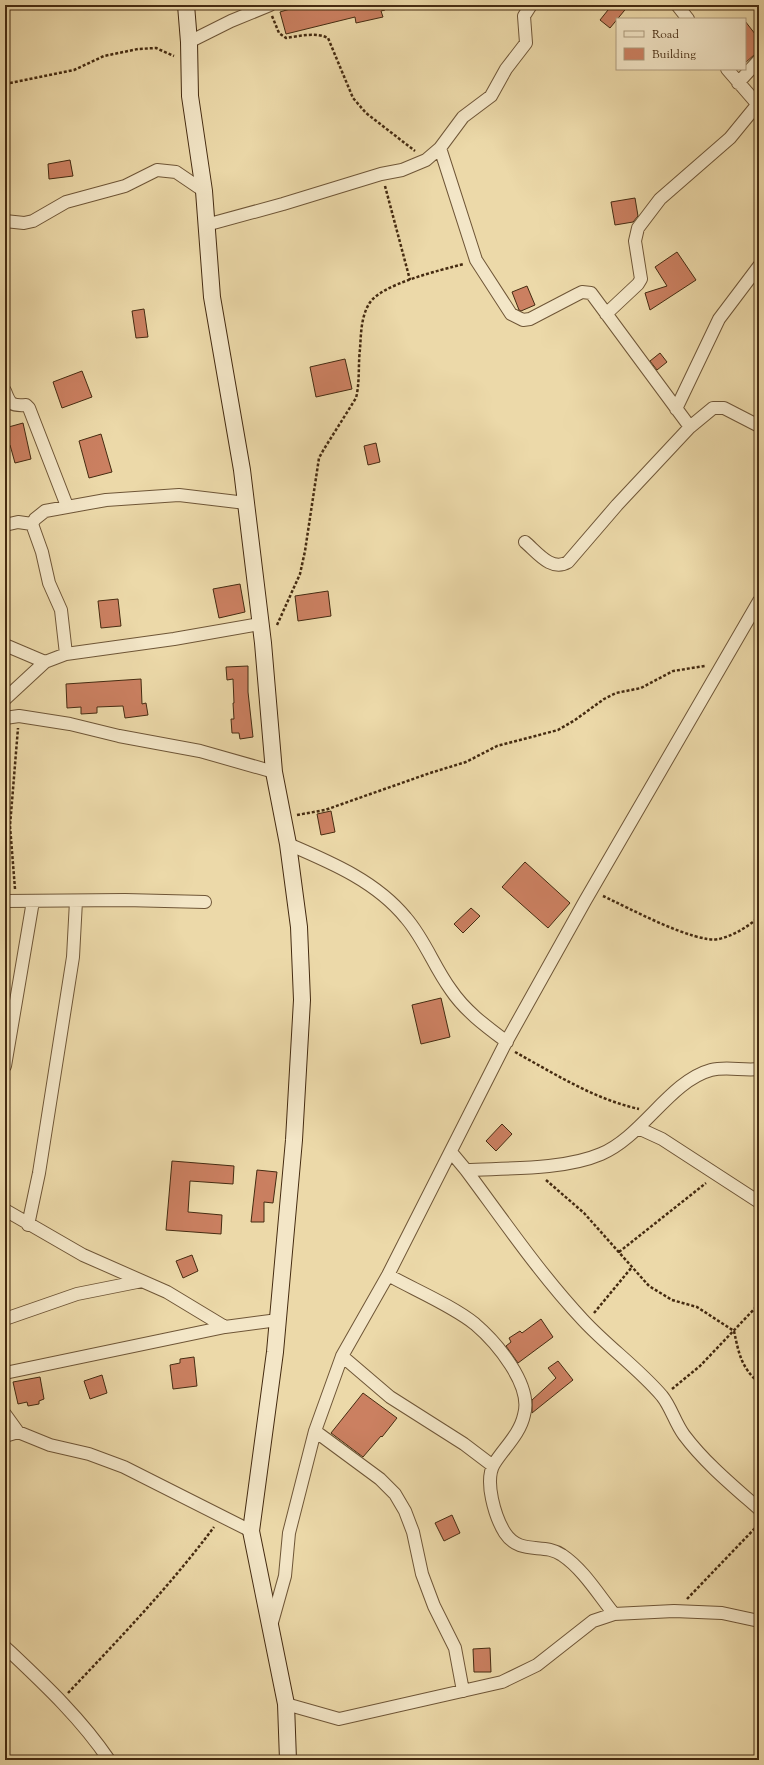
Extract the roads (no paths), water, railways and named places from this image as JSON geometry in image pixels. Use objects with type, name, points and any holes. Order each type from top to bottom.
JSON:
[{"type":"street","points":[[186,5],[189,42],[188,67],[190,96],[204,191],[212,297],[242,470],[260,624],[274,772],[288,844],[299,927],[302,1000],[294,1140],[278,1320],[251,1531],[286,1704],[288,1760]]},
{"type":"street","points":[[189,42],[231,21],[269,5]]},
{"type":"street","points":[[206,225],[283,204],[382,174],[402,170],[426,160],[440,148],[463,117],[491,96],[506,69],[524,46],[527,39],[524,16],[531,5]]},
{"type":"street","points":[[677,5],[687,18]]},
{"type":"street","points":[[738,83],[759,60]]},
{"type":"street","points":[[606,314],[641,280],[635,240],[638,228],[660,199],[730,138],[758,106],[728,70]]},
{"type":"street","points":[[440,148],[476,260],[507,310],[516,318],[524,320],[530,319],[582,292],[587,292],[594,296],[690,427]]},
{"type":"street","points":[[5,221],[24,223],[32,221],[66,202],[125,186],[157,170],[176,172],[204,191]]},
{"type":"street","points":[[676,409],[719,319],[759,266]]},
{"type":"street","points":[[5,391],[12,404],[16,406],[26,405],[29,408],[67,506]]},
{"type":"street","points":[[526,542],[550,563],[555,565],[564,564],[568,562],[617,504],[690,427],[709,410],[719,407],[759,426]]},
{"type":"street","points":[[32,524],[35,519],[45,511],[106,500],[179,496],[246,503]]},
{"type":"street","points":[[5,525],[18,522],[32,524]]},
{"type":"street","points":[[32,524],[42,552],[49,583],[61,610],[66,654]]},
{"type":"street","points":[[271,1627],[285,1576],[291,1526],[315,1431],[342,1356],[388,1275],[506,1044],[591,891],[653,786],[721,664],[757,609]]},
{"type":"street","points":[[5,699],[45,662],[66,654],[174,639],[260,624]]},
{"type":"street","points":[[5,645],[45,662]]},
{"type":"street","points":[[5,718],[19,716],[70,724],[119,736],[200,751],[274,772]]},
{"type":"street","points":[[288,844],[321,858],[377,890],[406,917],[427,947],[451,991],[467,1009],[506,1044]]},
{"type":"street","points":[[11,901],[205,902]]},
{"type":"street","points":[[5,1066],[33,901]]},
{"type":"street","points":[[28,1225],[39,1173],[73,957],[76,901]]},
{"type":"street","points":[[466,1170],[536,1167],[583,1161],[602,1154],[619,1145],[687,1082],[710,1071],[727,1068],[759,1069]]},
{"type":"street","points":[[638,1128],[662,1139],[717,1173],[759,1202]]},
{"type":"street","points":[[451,1152],[560,1294],[585,1322],[619,1353],[663,1397],[676,1425],[715,1470],[759,1509]]},
{"type":"street","points":[[5,1210],[28,1225],[83,1255],[173,1295],[225,1328]]},
{"type":"street","points":[[388,1275],[474,1324],[492,1342],[516,1373],[524,1392],[526,1405],[524,1416],[515,1435],[493,1466],[490,1491],[505,1533],[514,1543],[529,1548],[549,1549],[562,1554],[578,1569],[614,1614]]},
{"type":"street","points":[[5,1319],[77,1294],[143,1281]]},
{"type":"street","points":[[5,1374],[225,1328],[278,1320]]},
{"type":"street","points":[[342,1356],[390,1397],[464,1444],[493,1466]]},
{"type":"street","points":[[5,1414],[18,1432],[50,1445],[88,1454],[124,1467],[223,1515],[251,1531]]},
{"type":"street","points":[[315,1431],[380,1479],[395,1494],[405,1511],[413,1532],[422,1574],[434,1606],[455,1648],[463,1691]]},
{"type":"street","points":[[5,1436],[18,1432]]},
{"type":"street","points":[[286,1704],[339,1719],[502,1682],[537,1665],[593,1621],[614,1614],[674,1611],[722,1613],[759,1620]]},
{"type":"street","points":[[5,1647],[61,1700],[96,1740],[109,1760]]}]
